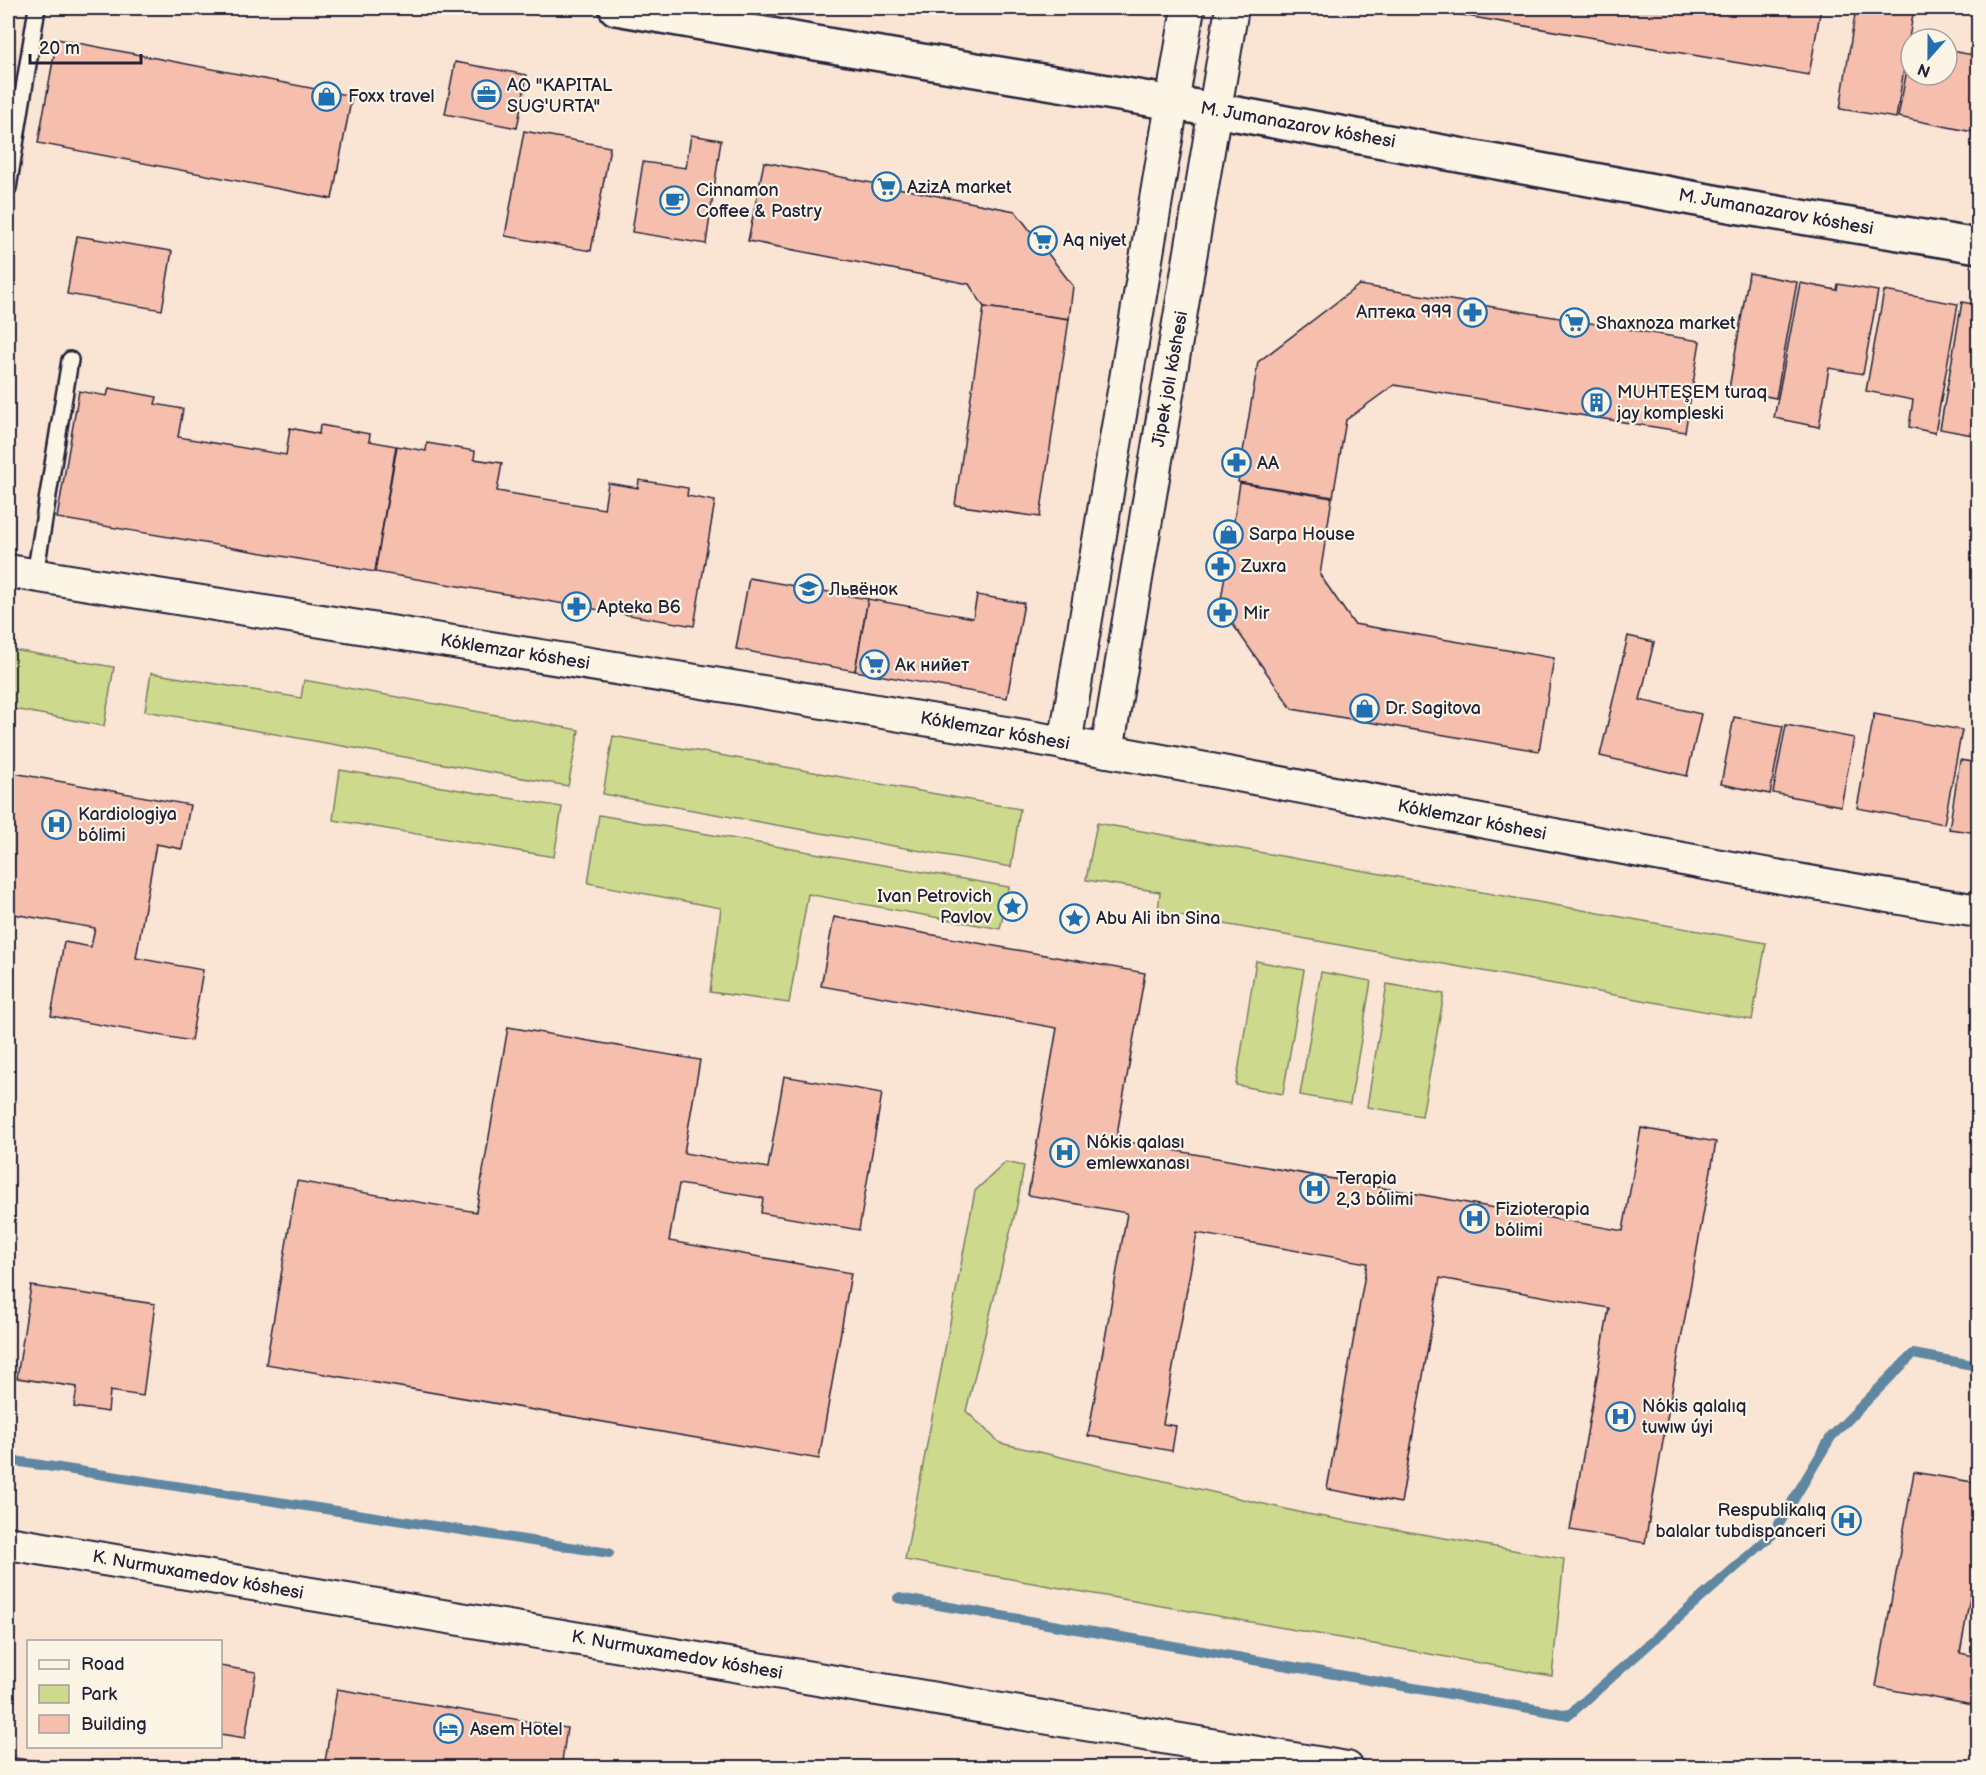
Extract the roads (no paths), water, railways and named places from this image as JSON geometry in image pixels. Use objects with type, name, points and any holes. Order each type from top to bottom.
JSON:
[{"type":"main road","name":"M. Jumanazarov kóshesi","points":[[616,8],[828,46],[1215,110],[1735,206],[1978,246]]},
{"type":"street","points":[[1065,744],[1188,8]]},
{"type":"street","name":"Jipek jolı kóshesi","points":[[1107,751],[1232,8]]},
{"type":"street","name":"Kóklemzar kóshesi","points":[[21,573],[699,680],[1107,751],[1810,883],[1978,911]]},
{"type":"street","name":"K. Nurmuxamedov kóshesi","points":[[8,1543],[1347,1767]]},
{"type":"lane","points":[[8,188],[38,8]]},
{"type":"lane","points":[[21,573],[70,360]]},
{"type":"waterway","points":[[898,1598],[1569,1715],[1773,1534],[1831,1437],[1913,1354],[1978,1366]]},
{"type":"waterway","points":[[8,1460],[609,1553]]},
{"type":"place","name":"АО \"KAPITAL SUG'URTA\"","points":[[486,95]]},
{"type":"place","name":"Foxx travel","points":[[327,96]]},
{"type":"place","name":"AzizA market","points":[[886,187]]},
{"type":"place","name":"Cinnamon Coffee & Pastry","points":[[675,200]]},
{"type":"place","name":"Aq niyet","points":[[1042,240]]},
{"type":"place","name":"Аптека 999","points":[[1473,312]]},
{"type":"place","name":"Shaxnoza market","points":[[1575,323]]},
{"type":"place","name":"MUHTEŞEM turaq jay kompleski","points":[[1596,402]]},
{"type":"place","name":"AA","points":[[1236,463]]},
{"type":"place","name":"Sarpa House","points":[[1228,534]]},
{"type":"place","name":"Zuxra","points":[[1220,566]]},
{"type":"place","name":"Львёнок","points":[[808,589]]},
{"type":"place","name":"Apteka B6","points":[[576,607]]},
{"type":"place","name":"Mir","points":[[1222,613]]},
{"type":"place","name":"Ак нийет","points":[[874,665]]},
{"type":"place","name":"Dr. Sagitova","points":[[1364,708]]},
{"type":"place","name":"Kardiologiya bólimi","points":[[57,824]]},
{"type":"place","name":"Ivan Petrovich Pavlov","points":[[1013,906]]},
{"type":"place","name":"Abu Ali ibn Sina","points":[[1075,918]]},
{"type":"place","name":"Nókis qalası emlewxanası","points":[[1065,1152]]},
{"type":"place","name":"Terapia 2,3 bólimi","points":[[1315,1188]]},
{"type":"place","name":"Fizioterapia bólimi","points":[[1474,1219]]},
{"type":"place","name":"Nókis qalalıq tuwıw úyi","points":[[1621,1416]]},
{"type":"place","name":"Respublikalıq balalar tubdispanceri","points":[[1847,1520]]},
{"type":"place","name":"Asem Hotel","points":[[449,1729]]}]
